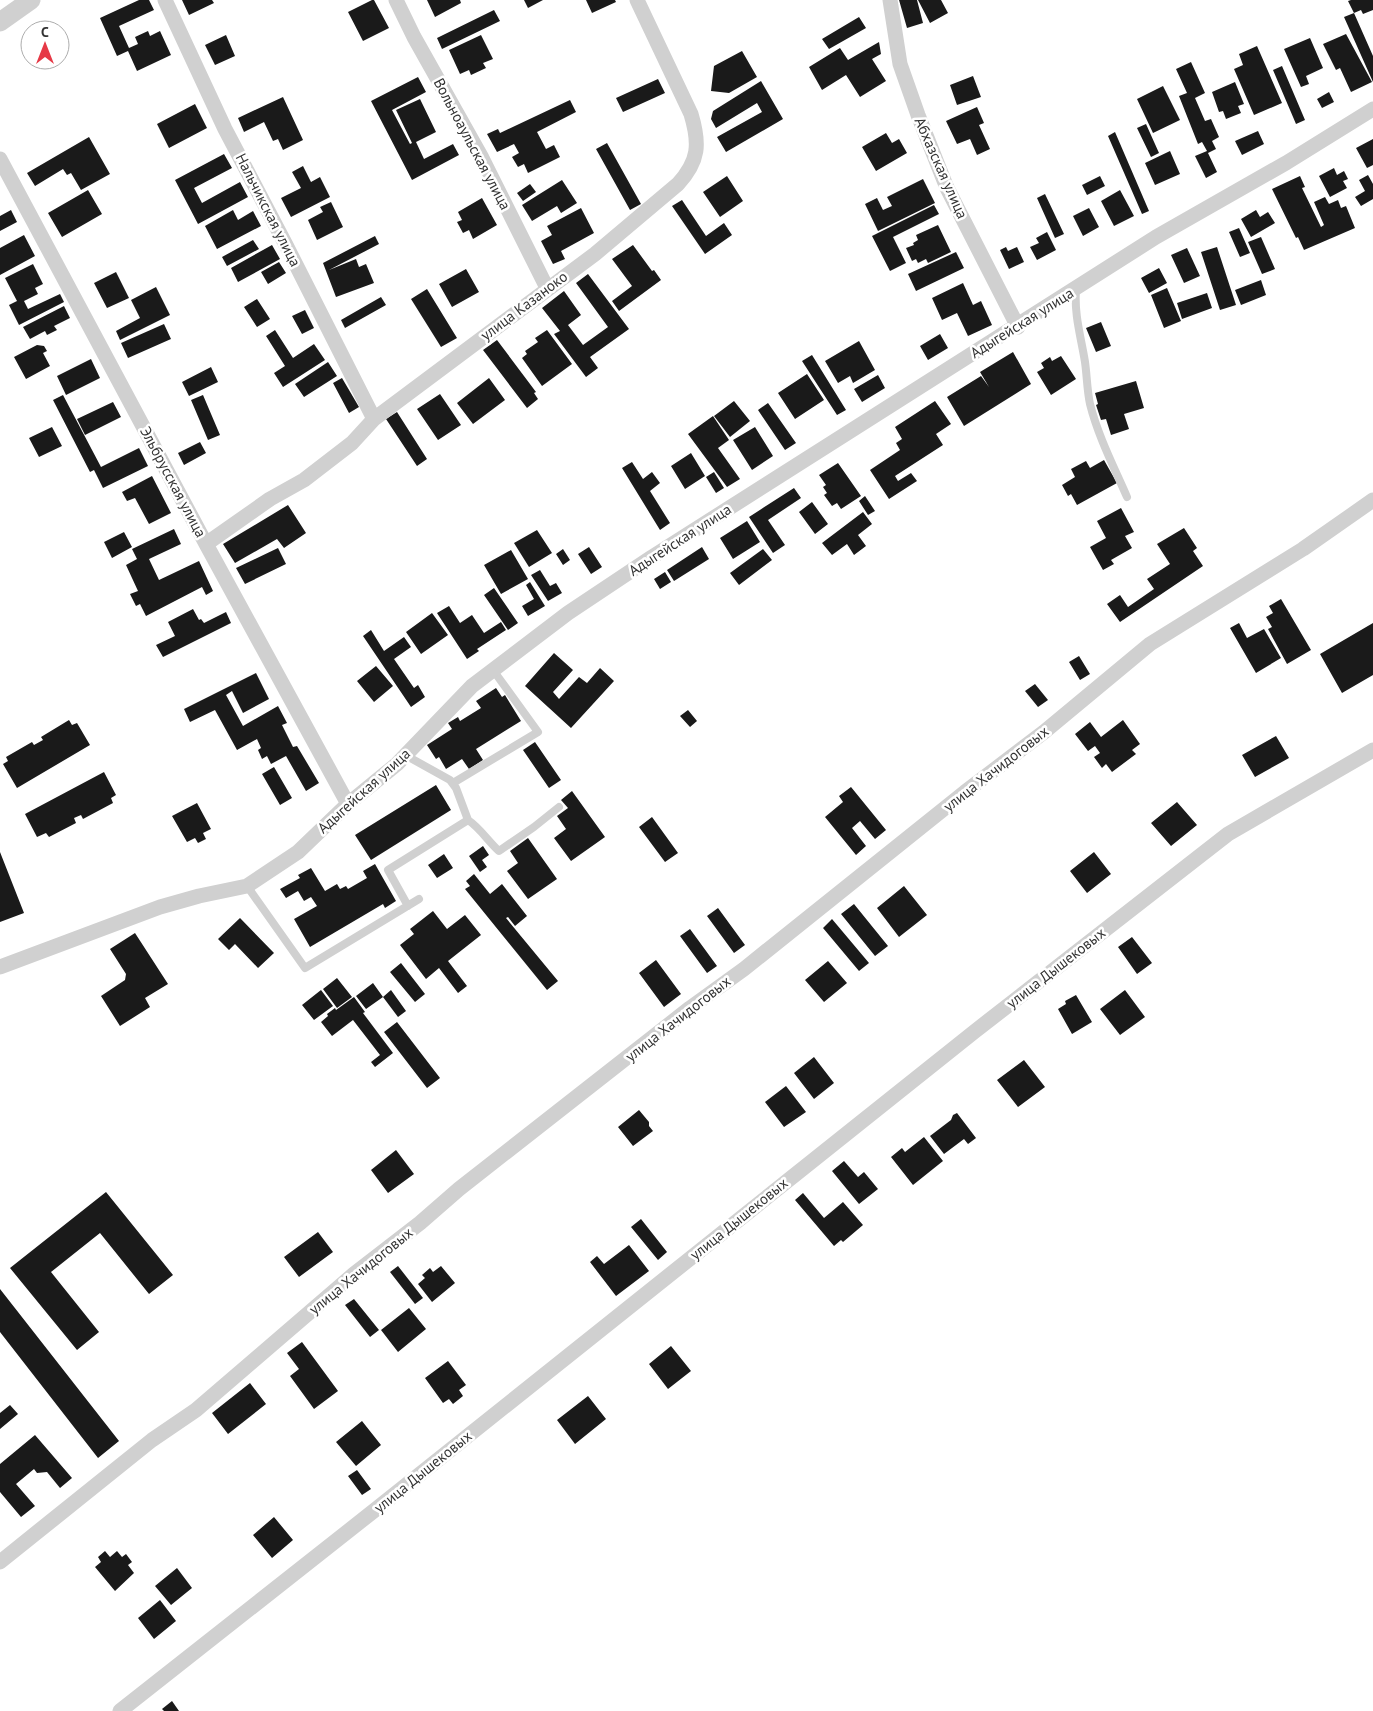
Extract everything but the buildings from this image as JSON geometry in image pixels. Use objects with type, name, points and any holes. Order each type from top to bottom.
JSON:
[{"type":"street","points":[[0,22],[31,0]]},
{"type":"street","name":"Нальчикская улица","points":[[165,0],[225,129],[374,419]]},
{"type":"street","name":"Вольноаульская улица","points":[[396,0],[414,37],[482,158],[547,288]]},
{"type":"street","name":"улица Казаноко","points":[[206,544],[270,499],[304,480],[352,443],[374,419],[595,254],[678,184],[689,172],[697,148],[696,131],[691,114],[637,0]]},
{"type":"street","name":"Абхазская улица","points":[[890,0],[900,64],[915,108],[947,188],[1018,327]]},
{"type":"street","name":"Адыгейская улица","points":[[0,967],[160,907],[199,896],[247,886],[298,852],[348,804],[397,764],[472,686],[568,613],[652,557],[1018,327],[1156,237],[1286,163],[1373,109]]},
{"type":"street","name":"Эльбрусская улица","points":[[0,159],[206,544],[348,804]]},
{"type":"street","name":"улица Хачидоговых","points":[[0,1562],[152,1440],[196,1410],[354,1274],[420,1223],[459,1189],[1044,732],[1150,644],[1303,549],[1373,500]]},
{"type":"street","name":"улица Дышековых","points":[[120,1711],[974,1032],[1228,834],[1373,750]]},
{"type":"lane","points":[[1076,289],[1075,308],[1085,361],[1090,404],[1127,497]]},
{"type":"lane","points":[[452,783],[538,732],[492,670]]},
{"type":"lane","points":[[405,755],[450,780],[468,820],[476,825],[489,842],[499,851],[559,807]]},
{"type":"lane","points":[[408,906],[388,870],[468,820]]},
{"type":"lane","points":[[247,886],[305,968],[419,899]]}]
